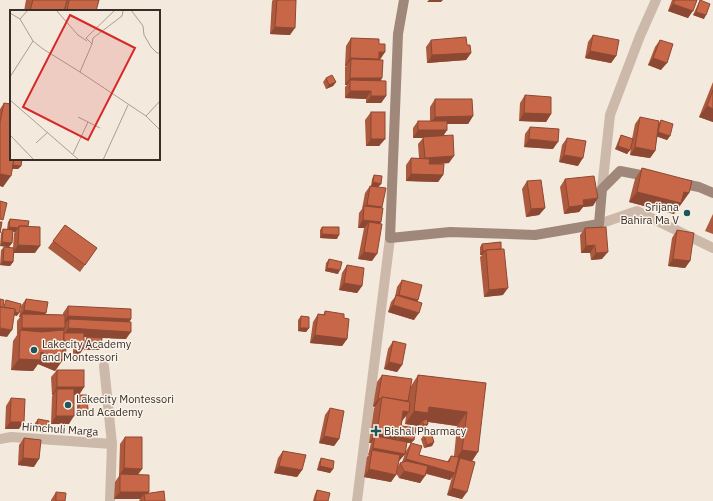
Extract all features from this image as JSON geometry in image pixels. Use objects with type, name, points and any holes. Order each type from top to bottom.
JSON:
[{"type":"main road","points":[[404,0],[398,34],[390,238],[450,232],[535,236],[599,224],[602,189],[620,171],[699,187],[713,193]]},
{"type":"street","points":[[602,189],[610,115],[640,36],[656,0]]},
{"type":"street","points":[[599,224],[637,211],[713,248]]},
{"type":"street","points":[[357,501],[362,451],[390,238]]},
{"type":"street","name":"Himchuli Marga","points":[[0,439],[11,438],[112,444],[104,366]]},
{"type":"street","points":[[110,501],[112,444]]},
{"type":"building","points":[[33,0],[67,0],[64,10],[30,10]]},
{"type":"building","points":[[69,0],[99,0],[96,10],[67,10]]},
{"type":"building","points":[[277,0],[296,0],[295,28],[275,27]]},
{"type":"building","points":[[675,0],[697,0],[693,11],[673,4]]},
{"type":"building","points":[[700,0],[710,4],[706,15],[696,12]]},
{"type":"building","points":[[593,35],[619,40],[616,56],[590,51]]},
{"type":"building","points":[[466,37],[467,45],[470,45],[471,53],[432,55],[431,40]]},
{"type":"building","points":[[351,38],[379,39],[379,44],[385,44],[385,52],[379,52],[379,59],[350,58]]},
{"type":"building","points":[[660,40],[673,44],[667,63],[653,58]]},
{"type":"building","points":[[351,59],[383,60],[382,78],[350,78]]},
{"type":"building","points":[[332,75],[336,82],[329,85],[326,78]]},
{"type":"building","points":[[350,80],[386,81],[386,96],[371,96],[371,91],[350,91]]},
{"type":"building","points":[[713,90],[713,109],[707,106]]},
{"type":"building","points":[[525,95],[551,97],[551,114],[524,113]]},
{"type":"building","points":[[435,99],[472,99],[473,116],[435,117]]},
{"type":"building","points":[[4,103],[10,104],[10,160],[14,160],[11,176],[0,174],[0,122]]},
{"type":"building","points":[[371,112],[385,112],[385,139],[371,139]]},
{"type":"building","points":[[640,117],[659,121],[655,151],[635,147]]},
{"type":"building","points":[[661,120],[673,124],[670,136],[658,132]]},
{"type":"building","points":[[418,121],[447,121],[447,130],[418,130]]},
{"type":"building","points":[[530,127],[559,129],[558,142],[529,139]]},
{"type":"building","points":[[453,135],[454,156],[425,158],[423,137]]},
{"type":"building","points":[[621,135],[633,139],[630,150],[618,146]]},
{"type":"building","points":[[567,138],[586,141],[583,158],[564,155]]},
{"type":"building","points":[[411,158],[430,159],[429,164],[444,164],[443,175],[411,174]]},
{"type":"building","points":[[14,160],[22,160],[21,166],[13,165]]},
{"type":"building","points":[[642,168],[692,181],[689,193],[684,192],[681,203],[637,192]]},
{"type":"building","points":[[374,175],[382,176],[381,184],[373,182]]},
{"type":"building","points":[[594,176],[598,198],[583,200],[584,205],[569,207],[565,179]]},
{"type":"building","points":[[541,180],[545,208],[531,209],[527,181]]},
{"type":"building","points":[[370,186],[386,188],[382,207],[367,205]]},
{"type":"building","points":[[0,201],[7,203],[3,220],[0,219]]},
{"type":"building","points":[[364,206],[383,208],[381,222],[363,220]]},
{"type":"building","points":[[10,219],[29,221],[28,226],[19,226],[18,228],[9,227]]},
{"type":"building","points":[[0,222],[2,222],[0,233]]},
{"type":"building","points":[[369,222],[382,224],[377,254],[364,252]]},
{"type":"building","points":[[65,225],[97,248],[85,265],[53,241]]},
{"type":"building","points":[[19,226],[40,227],[40,246],[18,245]]},
{"type":"building","points":[[322,227],[339,227],[339,235],[322,234]]},
{"type":"building","points":[[606,227],[608,252],[596,253],[595,245],[586,246],[585,228]]},
{"type":"building","points":[[3,229],[13,230],[12,243],[2,242]]},
{"type":"building","points":[[677,230],[694,233],[690,261],[673,259]]},
{"type":"building","points":[[501,242],[501,249],[483,251],[482,244]]},
{"type":"building","points":[[4,247],[14,248],[13,262],[3,261]]},
{"type":"building","points":[[504,249],[508,288],[489,290],[486,250]]},
{"type":"building","points":[[329,259],[342,262],[340,270],[327,268]]},
{"type":"building","points":[[347,265],[364,268],[362,286],[344,283]]},
{"type":"building","points":[[402,280],[422,285],[418,300],[399,295]]},
{"type":"building","points":[[396,295],[422,303],[419,313],[393,305]]},
{"type":"building","points":[[0,299],[4,300],[3,307],[0,307]]},
{"type":"building","points":[[26,299],[48,302],[46,313],[24,310]]},
{"type":"building","points":[[6,300],[21,304],[19,313],[15,312],[15,309],[4,307]]},
{"type":"building","points":[[68,306],[131,309],[131,319],[68,316]]},
{"type":"building","points":[[0,307],[15,309],[12,330],[0,328]]},
{"type":"building","points":[[325,311],[344,314],[344,318],[349,319],[347,339],[315,335],[318,314],[325,315]]},
{"type":"building","points":[[22,314],[65,315],[65,328],[22,328]]},
{"type":"building","points":[[301,316],[309,317],[309,328],[300,328]]},
{"type":"building","points":[[69,319],[131,322],[131,332],[68,328]]},
{"type":"building","points":[[20,330],[42,332],[64,330],[63,360],[41,352],[40,360],[19,359]]},
{"type":"building","points":[[64,333],[84,333],[84,348],[78,348],[78,341],[64,341]]},
{"type":"building","points":[[87,337],[102,338],[101,347],[87,346]]},
{"type":"building","points":[[393,341],[406,344],[402,365],[389,362]]},
{"type":"building","points":[[63,349],[66,349],[65,356],[63,356]]},
{"type":"building","points":[[57,370],[84,370],[84,387],[57,387]]},
{"type":"building","points":[[382,375],[412,379],[408,401],[382,397],[378,399]]},
{"type":"building","points":[[418,375],[486,383],[478,452],[462,450],[467,412],[429,407],[428,413],[414,411]]},
{"type":"building","points":[[57,389],[74,389],[74,416],[56,416]]},
{"type":"building","points":[[79,395],[87,395],[88,410],[79,410]]},
{"type":"building","points":[[382,397],[410,402],[409,412],[403,411],[400,435],[377,432]]},
{"type":"building","points":[[11,398],[25,399],[24,422],[10,422]]},
{"type":"building","points":[[330,408],[344,411],[339,439],[324,436]]},
{"type":"building","points":[[38,419],[49,421],[48,430],[37,428]]},
{"type":"building","points":[[427,419],[428,424],[424,425],[422,421]]},
{"type":"building","points":[[402,426],[416,428],[414,440],[400,437]]},
{"type":"building","points":[[431,433],[434,442],[427,445],[424,435]]},
{"type":"building","points":[[375,436],[407,442],[405,454],[373,448]]},
{"type":"building","points":[[125,437],[142,437],[142,469],[124,468]]},
{"type":"building","points":[[24,438],[41,440],[39,459],[23,458]]},
{"type":"building","points":[[411,443],[422,446],[419,455],[449,462],[451,456],[459,457],[455,473],[406,459]]},
{"type":"building","points":[[372,450],[400,455],[396,475],[369,469]]},
{"type":"building","points":[[283,451],[306,455],[302,470],[279,466]]},
{"type":"building","points":[[321,458],[334,461],[333,469],[320,466]]},
{"type":"building","points":[[460,458],[475,462],[467,492],[452,488]]},
{"type":"building","points":[[406,461],[428,466],[425,476],[404,471],[400,463]]},
{"type":"building","points":[[120,474],[149,475],[149,492],[120,492]]},
{"type":"building","points":[[317,490],[330,493],[328,501],[315,501]]},
{"type":"building","points":[[164,491],[165,501],[145,501],[144,494]]},
{"type":"building","points":[[56,492],[66,493],[65,501],[56,501]]},
{"type":"place","name":"Srijana Bahira Ma V","points":[[687,213]]},
{"type":"place","name":"Lakecity Academy and Montessori","points":[[34,350]]},
{"type":"place","name":"Lakecity Montessori and Academy","points":[[68,405]]},
{"type":"place","name":"Bishal Pharmacy","points":[[376,431]]}]
